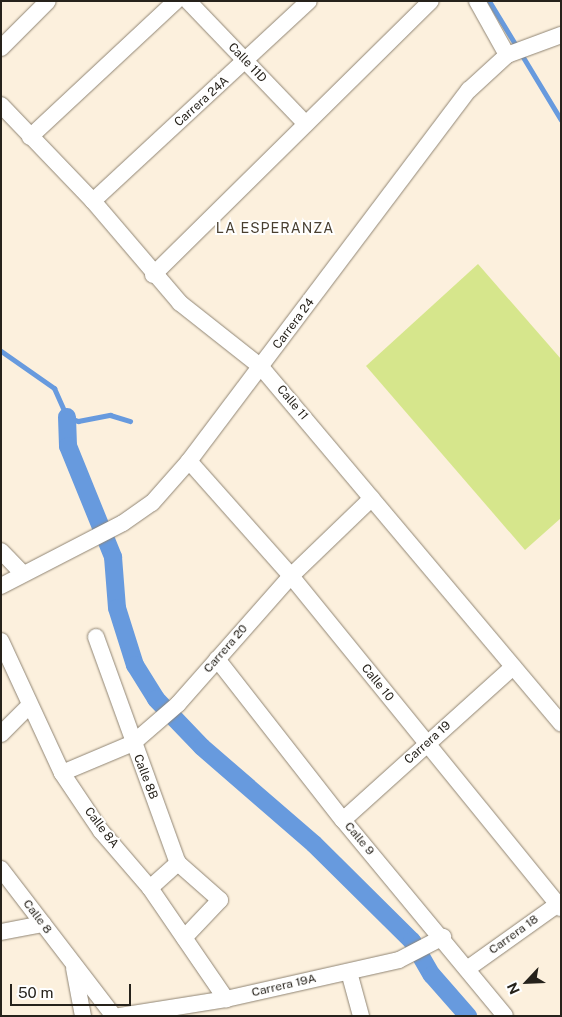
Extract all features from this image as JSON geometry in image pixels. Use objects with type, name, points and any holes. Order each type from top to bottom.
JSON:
[{"type":"street","points":[[1,48],[48,1]]},
{"type":"street","points":[[30,137],[176,1]]},
{"type":"street","name":"Calle 11D","points":[[188,1],[306,124]]},
{"type":"street","points":[[152,275],[431,1]]},
{"type":"street","points":[[477,1],[512,54]]},
{"type":"street","name":"Carrera 24A","points":[[93,201],[246,62],[304,3]]},
{"type":"street","name":"Carrera 24","points":[[1,586],[21,572],[123,523],[152,503],[189,461],[469,90],[512,54],[561,35]]},
{"type":"street","name":"Calle 11","points":[[1,104],[30,137],[93,201],[152,275],[180,303],[261,367],[561,723]]},
{"type":"street","name":"Calle 10","points":[[189,461],[290,576],[560,905]]},
{"type":"street","name":"Carrera 20","points":[[62,773],[132,743],[178,704],[290,576],[372,498]]},
{"type":"street","points":[[1,550],[21,572]]},
{"type":"street","name":"Calle 8B","points":[[96,637],[132,743],[178,863],[220,900],[184,938]]},
{"type":"street","name":"Calle 8A","points":[[1,642],[29,706],[62,773],[101,831],[150,888],[226,1000]]},
{"type":"street","name":"Calle 9","points":[[217,659],[343,820],[443,937],[506,1016]]},
{"type":"street","name":"Carrera 19","points":[[343,820],[513,667]]},
{"type":"street","points":[[1,734],[29,706]]},
{"type":"street","points":[[150,888],[178,863]]},
{"type":"street","name":"Calle 8","points":[[1,869],[114,1016]]},
{"type":"street","name":"Carrera 18","points":[[467,969],[560,905]]},
{"type":"street","points":[[1,932],[43,924]]},
{"type":"street","name":"Carrera 19A","points":[[120,1016],[226,1000],[399,960],[443,937]]},
{"type":"street","name":"Calle 8","points":[[74,966],[83,1016]]},
{"type":"street","points":[[349,972],[361,1016]]},
{"type":"green space","points":[[478,264],[561,359],[561,518],[525,550],[366,366]]},
{"type":"waterway","points":[[489,1],[561,120]]},
{"type":"waterway","points":[[1,351],[54,388],[67,417],[78,421],[110,415],[130,421]]},
{"type":"waterway","points":[[67,417],[68,446],[113,557],[117,608],[135,665],[156,699],[202,747],[314,844],[412,941],[432,975],[468,1016]]},
{"type":"district","name":"LA ESPERANZA","points":[[275,228]]}]
